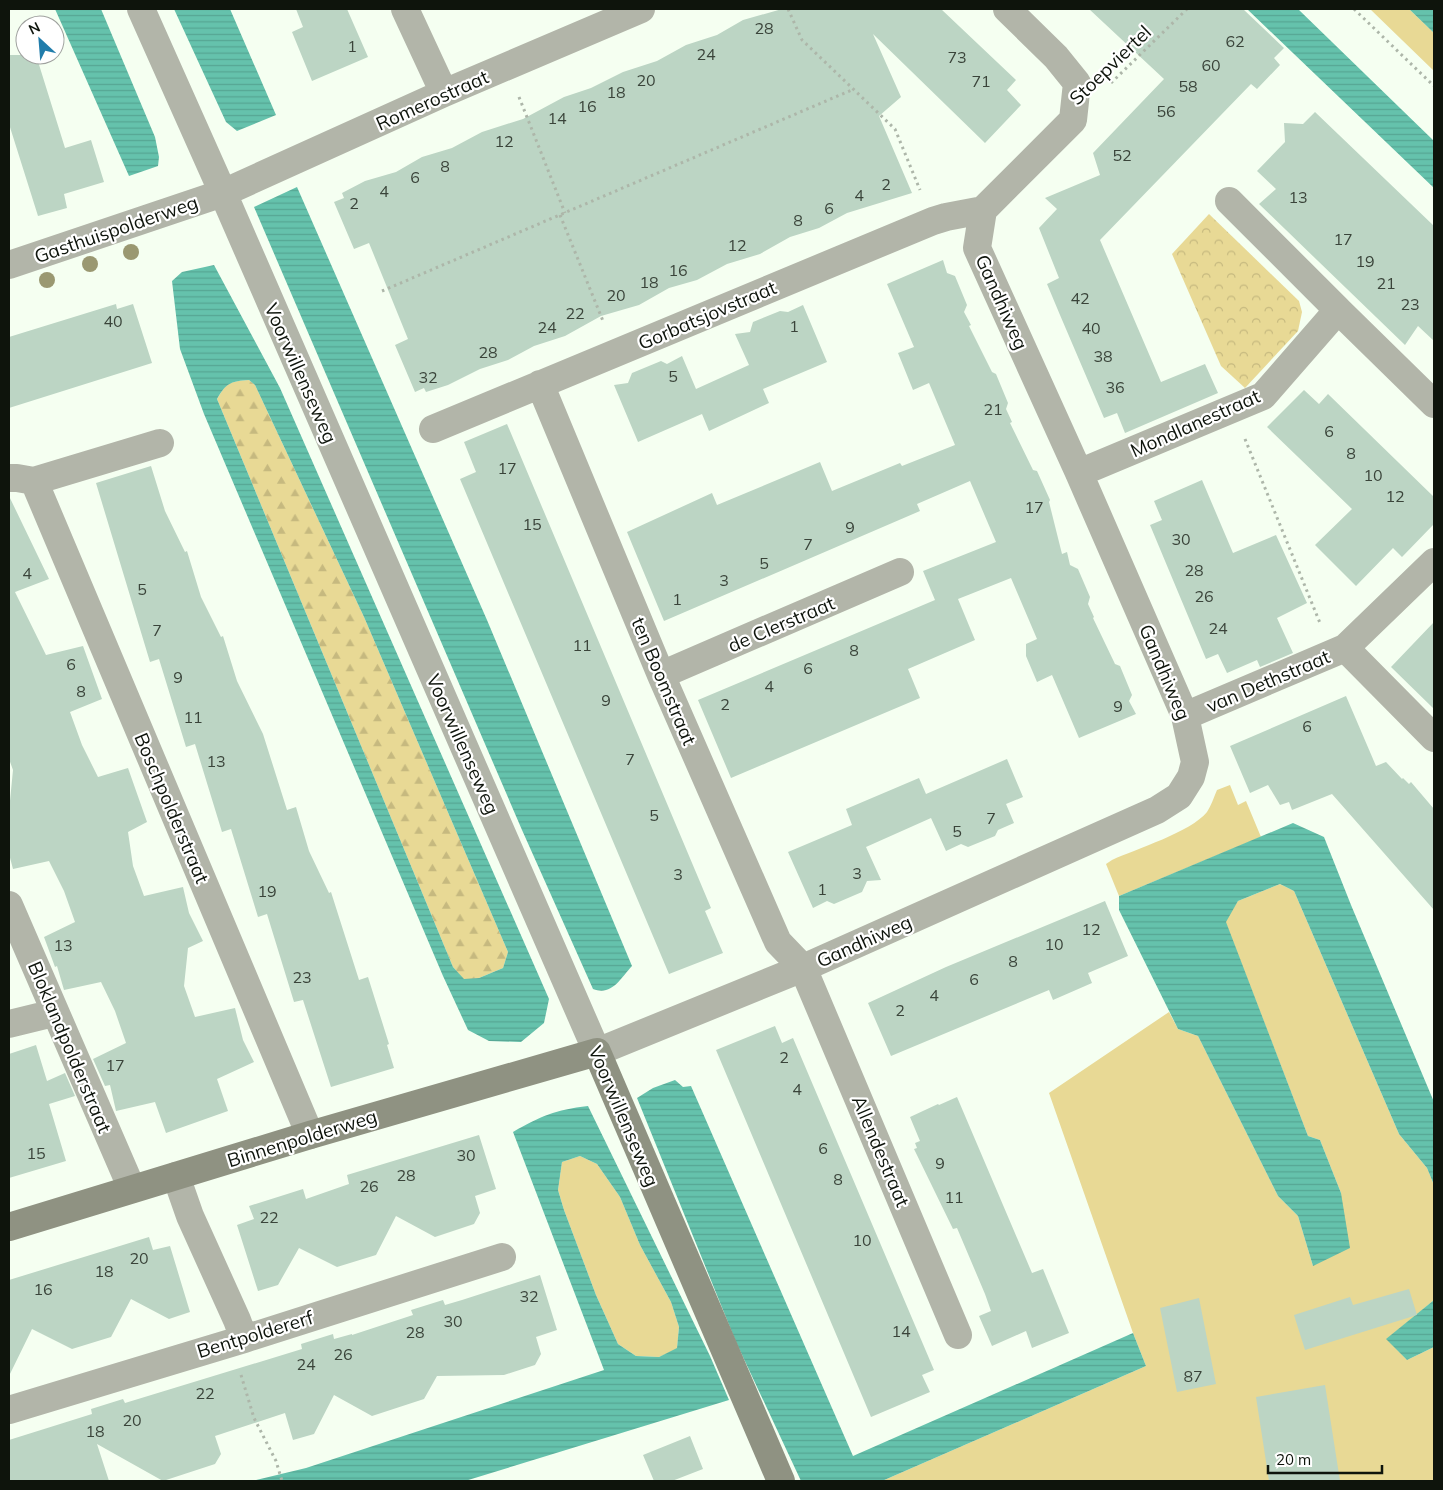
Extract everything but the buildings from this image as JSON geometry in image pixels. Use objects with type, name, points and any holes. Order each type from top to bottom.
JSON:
[{"type":"street","name":"Voorwillenseweg","points":[[141,9],[223,193],[782,1481]]},
{"type":"street","points":[[405,9],[444,93]]},
{"type":"street","name":"Romerostraat","points":[[223,193],[444,93],[641,9]]},
{"type":"street","points":[[983,210],[1073,120],[1077,83],[1056,56],[1007,9]]},
{"type":"street","name":"Gasthuispolderweg","points":[[9,265],[223,193]]},
{"type":"street","points":[[1229,201],[1434,404]]},
{"type":"street","name":"Gorbatsjovstraat","points":[[433,429],[933,221],[946,216],[983,210]]},
{"type":"street","name":"Gandhiweg","points":[[597,1052],[803,968],[1157,810],[1179,796],[1191,777],[1195,762],[1185,716],[1079,473],[977,248],[983,210]]},
{"type":"street","name":"Mondlanestraat","points":[[1079,473],[1263,396],[1338,310]]},
{"type":"street","name":"ten Boomstraat","points":[[540,384],[662,676],[778,942],[803,968]]},
{"type":"street","name":"Boschpolderstraat","points":[[160,442],[21,480],[310,1135]]},
{"type":"street","points":[[1339,651],[1434,562]]},
{"type":"street","name":"de Clerstraat","points":[[662,676],[900,572]]},
{"type":"street","name":"van Dethstraat","points":[[1185,716],[1339,651],[1434,738]]},
{"type":"street","name":"Bloklandpolderstraat","points":[[9,905],[132,1189]]},
{"type":"street","name":"Allendestraat","points":[[803,968],[958,1335]]},
{"type":"street","points":[[9,1024],[54,1012]]},
{"type":"street","name":"Binnenpolderweg","points":[[9,1227],[310,1135],[597,1052]]},
{"type":"street","points":[[176,1176],[190,1216],[237,1320],[238,1341]]},
{"type":"street","name":"Bentpoldererf","points":[[9,1410],[238,1341],[502,1258]]},
{"type":"path","points":[[788,9],[802,40],[896,129],[933,221]]},
{"type":"path","name":"Stoepviertel","points":[[1073,120],[1187,9]]},
{"type":"path","points":[[1354,9],[1434,86]]},
{"type":"path","points":[[507,67],[565,213]]},
{"type":"path","points":[[382,290],[854,89]]},
{"type":"path","points":[[560,215],[616,353]]},
{"type":"path","points":[[1232,409],[1339,651]]},
{"type":"path","points":[[238,1341],[254,1418],[276,1461],[282,1481]]},
{"type":"green space","points":[[1370,9],[1409,9],[1434,33],[1434,71]]},
{"type":"green space","points":[[1209,214],[1299,301],[1302,312],[1298,331],[1245,388],[1221,366],[1172,254]]},
{"type":"green space","points":[[249,380],[255,385],[364,617],[508,952],[503,968],[479,978],[464,980],[453,967],[217,399],[223,389],[229,384]]},
{"type":"green space","points":[[1230,785],[1238,805],[1246,801],[1261,837],[1119,896],[1106,864],[1189,826],[1207,812],[1217,790]]},
{"type":"green space","points":[[1280,884],[1294,891],[1399,1134],[1427,1168],[1434,1185],[1434,1300],[1387,1339],[1407,1360],[1434,1347],[1434,1481],[882,1481],[1146,1366],[1049,1093],[1169,1012],[1178,1029],[1198,1036],[1278,1196],[1298,1216],[1313,1266],[1341,1193],[1320,1140],[1308,1136],[1225,921],[1238,901]]},
{"type":"green space","points":[[580,1156],[597,1164],[620,1197],[640,1245],[671,1302],[679,1327],[677,1349],[659,1357],[636,1356],[618,1344],[596,1295],[558,1190],[562,1162]]},
{"type":"water","points":[[55,9],[101,9],[155,137],[159,157],[158,166],[129,176],[65,32],[65,15],[58,15]]},
{"type":"water","points":[[174,9],[230,9],[276,115],[237,131],[226,122]]},
{"type":"water","points":[[1247,9],[1298,9],[1434,141],[1434,188]]},
{"type":"water","points":[[1409,9],[1434,9],[1434,33]]},
{"type":"water","points":[[297,187],[487,620],[632,966],[611,988],[600,991],[593,989],[522,830],[254,207]]},
{"type":"water","points":[[214,265],[280,388],[549,999],[544,1023],[521,1042],[489,1041],[468,1030],[443,976],[204,414],[180,349],[172,281],[182,272]],"holes":[[[249,380],[255,385],[364,617],[508,952],[503,968],[479,978],[464,979],[453,967],[217,399],[223,389],[233,382]]]},
{"type":"water","points":[[1293,823],[1324,837],[1434,1102],[1434,1185],[1427,1168],[1399,1134],[1294,891],[1280,884],[1238,901],[1226,922],[1308,1136],[1320,1140],[1341,1193],[1350,1248],[1313,1266],[1298,1216],[1278,1196],[1198,1036],[1178,1029],[1119,910],[1119,896]]},
{"type":"water","points":[[675,1080],[683,1087],[691,1086],[853,1456],[1133,1333],[1146,1366],[882,1481],[801,1481],[736,1342],[637,1098],[653,1088]]},
{"type":"water","points":[[588,1106],[710,1356],[729,1400],[465,1481],[252,1481],[306,1468],[604,1370],[513,1132],[549,1114]],"holes":[[[580,1156],[597,1164],[620,1197],[640,1245],[671,1302],[679,1327],[677,1348],[659,1357],[636,1356],[618,1344],[596,1295],[564,1210],[558,1190],[562,1162]]]},
{"type":"water","points":[[1434,1300],[1434,1347],[1407,1360],[1386,1339]]}]
